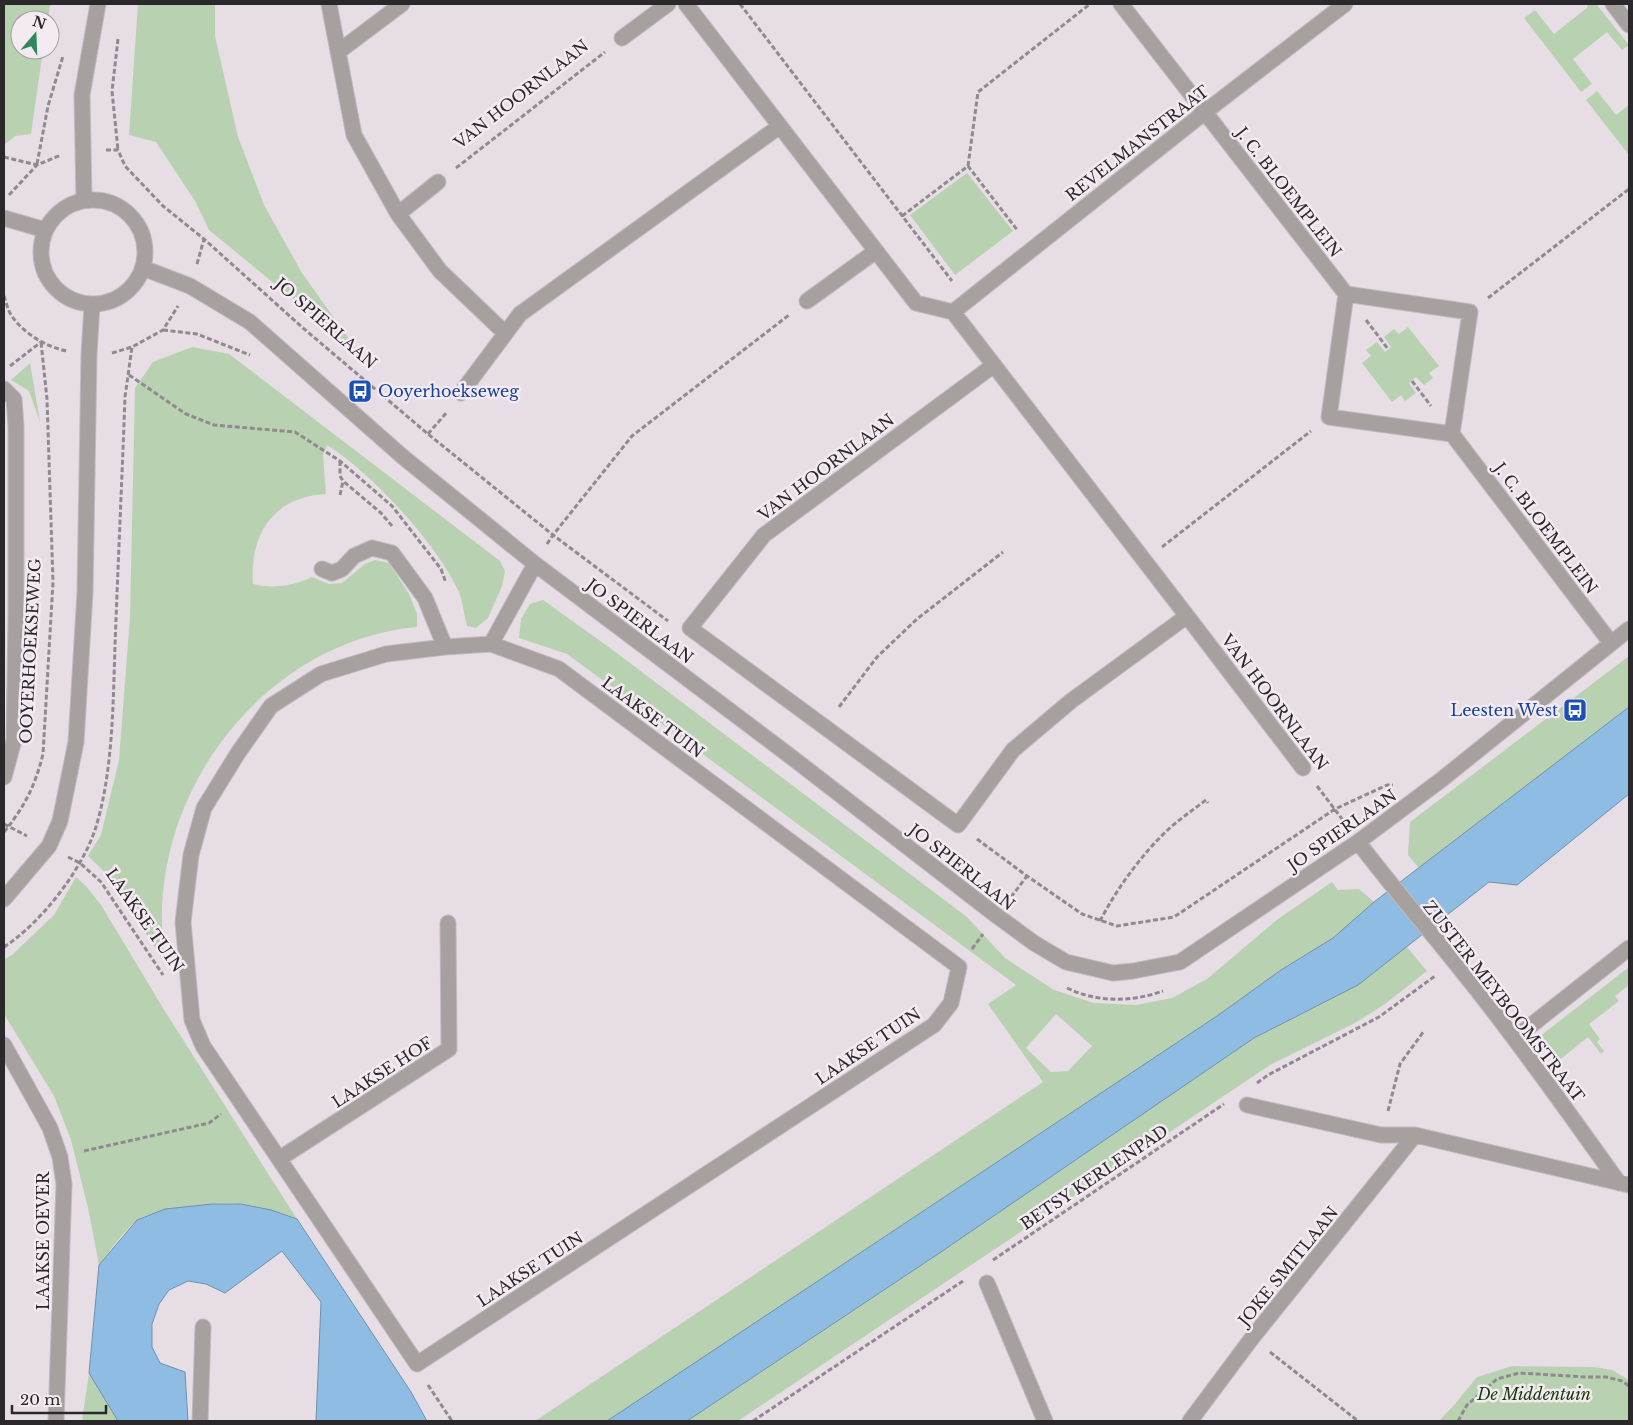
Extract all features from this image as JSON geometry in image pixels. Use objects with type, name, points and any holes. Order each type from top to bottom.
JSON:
[{"type":"street","points":[[84,200],[82,95],[98,4]]},
{"type":"street","points":[[329,4],[354,135],[398,214],[440,271],[505,333]]},
{"type":"street","points":[[338,52],[402,4]]},
{"type":"street","points":[[622,38],[668,4]]},
{"type":"street","points":[[686,4],[916,303],[953,312]]},
{"type":"street","name":"J. C. BLOEMPLEIN","points":[[1121,4],[1346,294]]},
{"type":"street","name":"REVELMANSTRAAT","points":[[953,312],[1204,112],[1345,4]]},
{"type":"street","points":[[1613,4],[1629,25]]},
{"type":"street","points":[[461,392],[520,314],[780,126]]},
{"type":"street","points":[[398,214],[438,182]]},
{"type":"street","points":[[84,200],[106,201],[125,211],[139,227],[145,247],[143,268],[136,283],[124,295],[108,303],[92,305],[71,301],[54,288],[43,271],[40,250],[45,230],[55,216],[68,206],[84,200]]},
{"type":"street","points":[[4,218],[45,230]]},
{"type":"street","points":[[807,301],[876,251]]},
{"type":"street","name":"JO SPIERLAAN","points":[[143,268],[190,286],[250,322],[403,457],[535,564],[790,756],[1034,944],[1066,962],[1113,972],[1180,962],[1358,842],[1441,780],[1629,629]]},
{"type":"street","points":[[1346,294],[1470,312],[1452,434],[1329,417],[1346,294]]},
{"type":"street","points":[[4,899],[49,846],[60,821],[76,742],[85,592],[89,355],[92,305]]},
{"type":"street","name":"VAN HOORNLAAN","points":[[953,312],[1303,768]]},
{"type":"street","name":"VAN HOORNLAAN","points":[[690,628],[764,535],[994,365]]},
{"type":"street","points":[[4,389],[14,399],[16,427],[14,740],[4,777]]},
{"type":"street","name":"J. C. BLOEMPLEIN","points":[[1452,434],[1611,643]]},
{"type":"street","points":[[322,569],[332,573],[342,569],[354,556],[372,548],[392,553],[425,598],[445,647]]},
{"type":"street","points":[[491,644],[535,564]]},
{"type":"street","points":[[690,628],[958,825],[1013,750],[1071,701],[1187,616]]},
{"type":"street","name":"LAAKSE TUIN","points":[[491,644],[559,669],[958,967],[951,1003],[934,1025],[418,1364],[203,1046],[192,1020],[183,922],[191,855],[204,808],[238,753],[271,706],[320,674],[386,654],[445,647],[491,644]]},
{"type":"street","name":"ZUSTER MEYBOOMSTRAAT","points":[[1358,842],[1515,1038],[1624,1184]]},
{"type":"street","name":"LAAKSE HOF","points":[[280,1159],[449,1049],[448,923]]},
{"type":"street","points":[[1515,1038],[1629,948]]},
{"type":"street","name":"LAAKSE OEVER","points":[[4,1045],[50,1128],[60,1156],[64,1184],[56,1421]]},
{"type":"street","points":[[1247,1105],[1381,1135],[1415,1134],[1624,1184]]},
{"type":"street","name":"JOKE SMITLAAN","points":[[1190,1421],[1252,1338],[1415,1134]]},
{"type":"street","points":[[987,1283],[1045,1421]]},
{"type":"street","points":[[200,1421],[203,1327]]},
{"type":"path","points":[[740,4],[967,300]]},
{"type":"path","points":[[902,216],[968,166],[978,92],[1090,4]]},
{"type":"path","points":[[8,196],[37,165],[57,156],[82,150],[118,150],[112,91],[119,31]]},
{"type":"path","name":"VAN HOORNLAAN","points":[[438,182],[622,38]]},
{"type":"path","points":[[37,165],[48,106],[64,50]]},
{"type":"path","name":"JO SPIERLAAN","points":[[118,150],[125,166],[163,206],[204,239],[303,328],[428,434],[553,535],[672,624],[690,628]]},
{"type":"path","points":[[4,157],[37,165]]},
{"type":"path","points":[[968,166],[1032,249]]},
{"type":"path","points":[[1470,312],[1629,189]]},
{"type":"path","points":[[4,296],[11,314],[28,332],[41,342],[8,368]]},
{"type":"path","points":[[553,535],[632,436],[807,301]]},
{"type":"path","points":[[4,947],[43,914],[80,864],[95,831],[102,804],[113,703],[125,397],[132,347],[163,330],[197,334],[258,358]]},
{"type":"path","name":"OOYERHOEKSEWEG","points":[[4,832],[25,804],[37,780],[43,754],[53,582],[47,399],[41,342]]},
{"type":"path","points":[[129,376],[186,414],[214,425],[295,432],[340,461],[392,506],[440,569],[447,586]]},
{"type":"path","points":[[428,434],[449,410],[461,392]]},
{"type":"path","points":[[1144,560],[1329,417]]},
{"type":"path","points":[[340,461],[340,476],[343,481],[340,495]]},
{"type":"path","points":[[825,726],[877,657],[917,619],[1003,552]]},
{"type":"path","name":"VAN HOORNLAAN","points":[[1303,768],[1335,809]]},
{"type":"path","points":[[1100,921],[1110,902],[1138,863],[1171,827],[1206,800],[1208,803]]},
{"type":"path","name":"JO SPIERLAAN","points":[[958,825],[1082,914],[1117,926],[1174,917],[1335,809]]},
{"type":"path","name":"LAAKSE TUIN","points":[[4,824],[80,864],[101,882],[166,979]]},
{"type":"path","points":[[1254,1085],[1268,1075],[1379,1017],[1454,962]]},
{"type":"path","points":[[1381,1135],[1400,1064],[1424,1031]]},
{"type":"path","points":[[60,1156],[209,1123],[240,1100]]},
{"type":"path","name":"BETSY KERLENPAD","points":[[989,1264],[1231,1100]]},
{"type":"path","points":[[754,1421],[964,1280]]},
{"type":"path","points":[[1252,1338],[1358,1421]]},
{"type":"path","points":[[418,1364],[430,1388],[452,1421]]},
{"type":"path","points":[[1458,1421],[1467,1405],[1497,1379],[1519,1373],[1586,1378],[1606,1377],[1622,1381],[1629,1386]]},
{"type":"green space","points":[[4,4],[50,4],[49,10],[10,10],[10,60],[42,60],[31,134],[15,136],[4,145]]},
{"type":"green space","points":[[138,4],[215,4],[215,36],[238,137],[264,205],[302,273],[359,353],[209,230],[195,201],[156,142],[129,135]]},
{"type":"green space","points":[[1586,4],[1596,4],[1629,45],[1622,50],[1607,32],[1573,59],[1592,84],[1581,92],[1524,18],[1535,10],[1554,34],[1588,7]]},
{"type":"green space","points":[[1597,91],[1616,115],[1629,105],[1629,155],[1586,100]]},
{"type":"green space","points":[[967,173],[1013,231],[955,275],[910,215]]},
{"type":"green space","points":[[1408,327],[1439,366],[1429,373],[1433,378],[1424,385],[1416,377],[1409,383],[1416,393],[1405,401],[1401,395],[1392,402],[1362,363],[1371,356],[1366,350],[1377,342],[1385,352],[1391,347],[1384,337],[1394,329],[1399,334]]},
{"type":"green space","points":[[192,347],[229,354],[500,561],[505,571],[502,586],[488,618],[476,628],[467,626],[459,592],[435,552],[383,491],[364,473],[327,445],[323,455],[326,494],[308,496],[292,502],[279,510],[268,521],[255,550],[253,584],[283,586],[298,583],[312,577],[329,584],[342,583],[365,564],[375,560],[389,563],[409,594],[417,614],[417,627],[359,639],[306,664],[259,699],[221,743],[191,793],[171,848],[162,906],[166,965],[110,877],[88,856],[101,835],[119,760],[130,617],[135,388],[153,362]]},
{"type":"green space","points":[[30,363],[40,422],[29,391],[11,380]]},
{"type":"green space","points":[[543,600],[610,648],[967,917],[1005,958],[1054,990],[1094,1003],[1136,1005],[1172,998],[1207,979],[1278,919],[1332,882],[1338,890],[1359,889],[1374,902],[1333,938],[1281,970],[1217,1016],[607,1421],[535,1421],[1043,1082],[988,1004],[1016,985],[567,654],[519,638],[521,619],[530,604]],"holes":[[[1056,1014],[1092,1046],[1068,1071],[1051,1072],[1026,1048]]]},
{"type":"green space","points":[[1629,656],[1629,707],[1419,868],[1408,855],[1410,822]]},
{"type":"green space","points":[[76,877],[101,905],[166,1013],[297,1219],[255,1206],[231,1203],[187,1206],[156,1212],[136,1221],[99,1265],[88,1208],[71,1140],[54,1096],[4,1014],[4,960],[13,954],[54,915]]},
{"type":"green space","points":[[1406,946],[1427,971],[1385,1004],[1355,1023],[1270,1065],[738,1421],[687,1421],[938,1254],[1254,1038],[1358,985]]},
{"type":"green space","points":[[1629,967],[1629,985],[1615,996],[1619,1001],[1589,1024],[1600,1039],[1597,1042],[1604,1051],[1601,1054],[1588,1037],[1557,1062],[1539,1037]]},
{"type":"green space","name":"De Middentuin","points":[[1512,1366],[1594,1367],[1612,1370],[1629,1380],[1629,1421],[1439,1421],[1477,1377]]},
{"type":"green space","points":[[89,1373],[118,1421],[82,1421]]},
{"type":"water","points":[[1629,707],[1629,794],[1517,885],[1489,882],[1358,985],[1254,1038],[938,1254],[687,1421],[607,1421],[1217,1016],[1281,970],[1333,938],[1374,902]]},
{"type":"water","points":[[212,1204],[241,1204],[271,1210],[297,1219],[411,1392],[427,1421],[316,1421],[321,1302],[282,1251],[225,1293],[206,1284],[188,1281],[169,1290],[159,1304],[152,1324],[152,1347],[160,1363],[185,1372],[188,1421],[118,1421],[89,1373],[99,1265],[137,1220],[165,1209]]},
{"type":"place","name":"Ooyerhoekseweg","points":[[360,391]]},
{"type":"place","name":"Leesten West","points":[[1575,710]]}]
